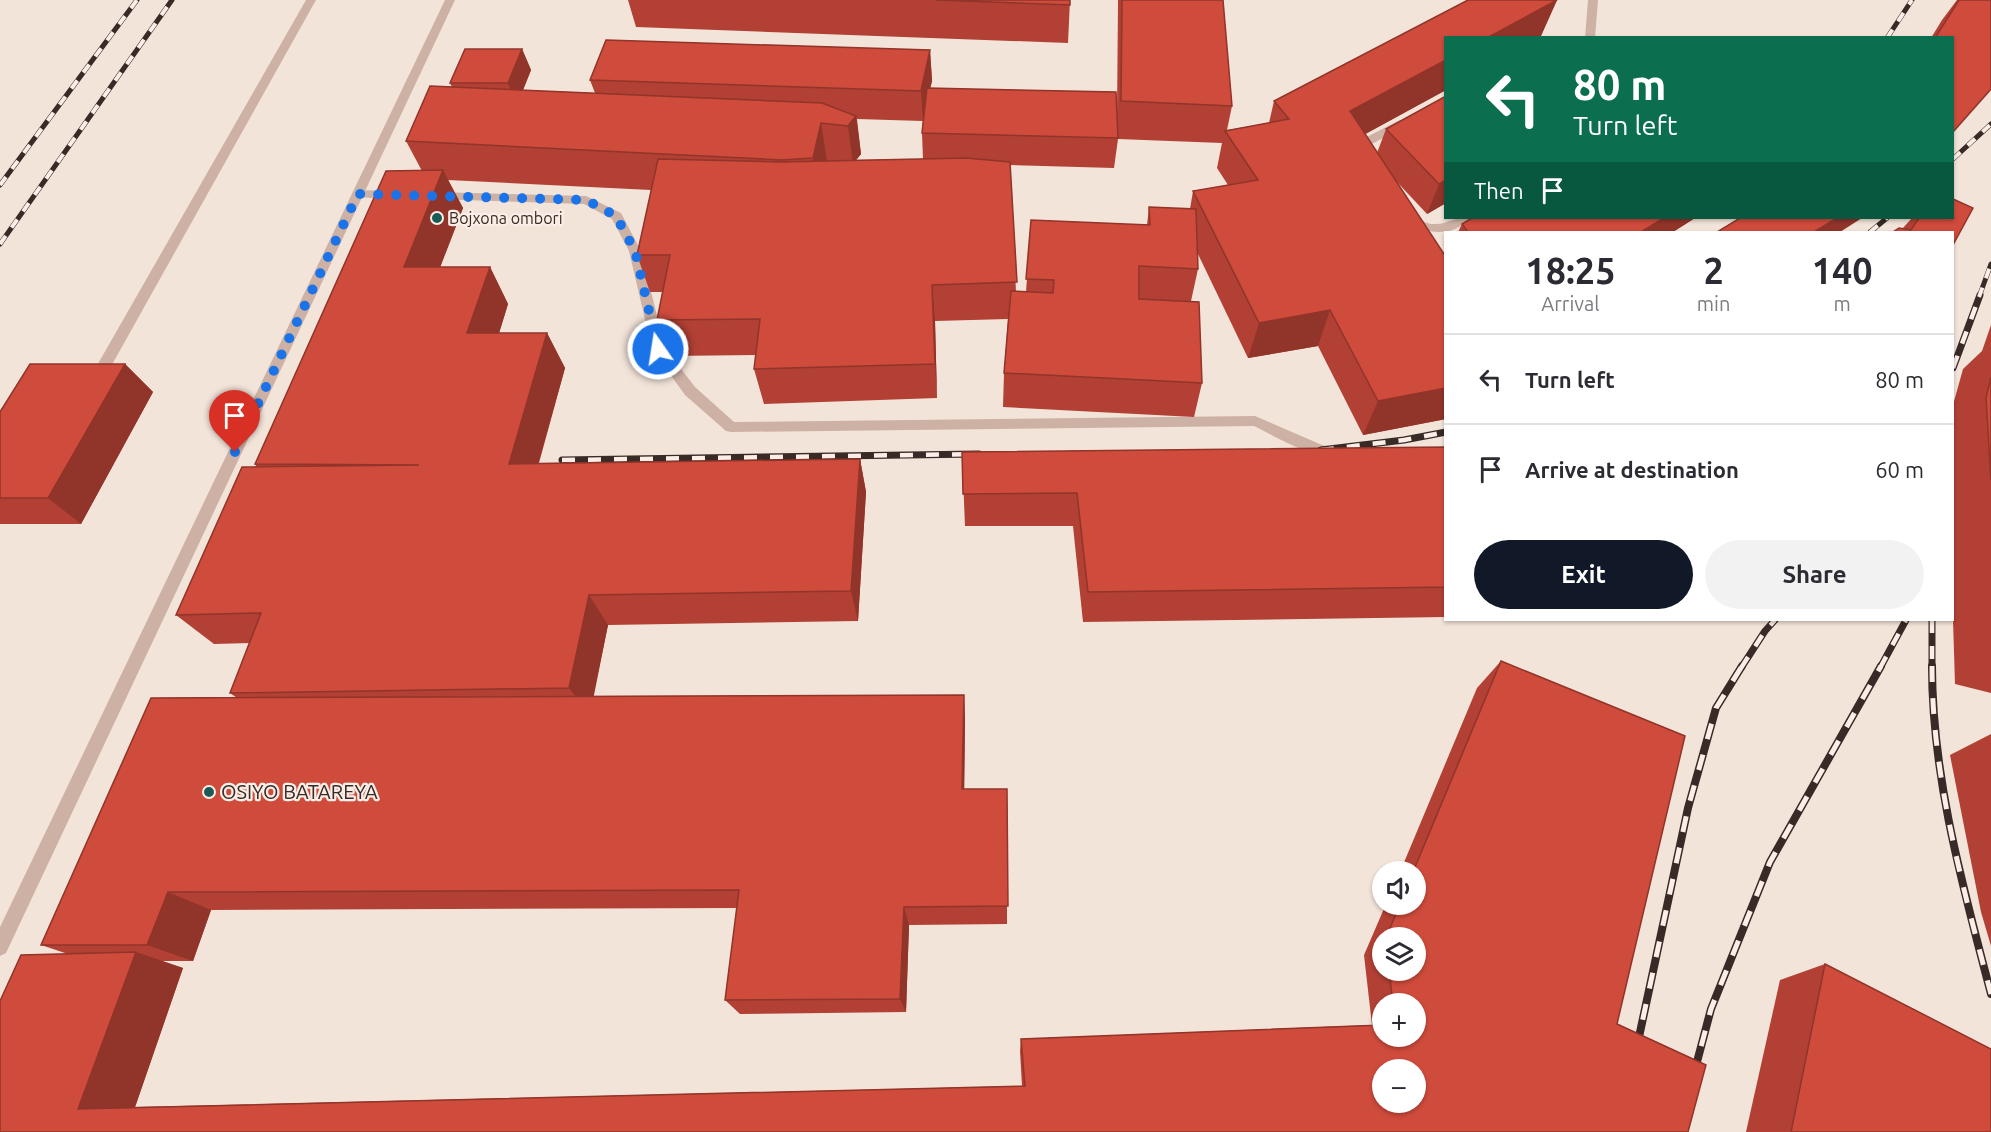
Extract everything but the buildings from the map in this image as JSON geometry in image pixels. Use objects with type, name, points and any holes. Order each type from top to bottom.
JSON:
[{"type":"street","points":[[104,366],[311,0]]},
{"type":"street","points":[[0,947],[450,0]]},
{"type":"street","points":[[1590,36],[1593,0]]},
{"type":"street","points":[[1366,161],[1360,152],[1363,144],[1415,116]]},
{"type":"street","points":[[358,194],[586,200],[616,216],[635,251],[658,349],[690,391],[731,427],[1255,421],[1320,450],[1352,456]]},
{"type":"street","points":[[1405,217],[1427,230],[1444,229],[1462,219]]},
{"type":"railway","points":[[0,185],[137,0]]},
{"type":"railway","points":[[0,244],[172,0]]},
{"type":"railway","points":[[1888,36],[1912,0]]},
{"type":"railway","points":[[1954,158],[1991,124]]},
{"type":"railway","points":[[1871,231],[1886,219]]},
{"type":"railway","points":[[1979,297],[1991,264]]},
{"type":"railway","points":[[1954,365],[1980,295]]},
{"type":"railway","points":[[1321,450],[1404,440],[1444,432]]},
{"type":"railway","points":[[562,460],[979,454]]},
{"type":"railway","points":[[1741,668],[1774,621]]},
{"type":"railway","points":[[1880,668],[1905,621]]},
{"type":"railway","points":[[1932,621],[1932,666]]},
{"type":"railway","points":[[1636,1051],[1688,808],[1716,708],[1742,666]]},
{"type":"railway","points":[[1693,1077],[1711,1009],[1770,862],[1881,666]]},
{"type":"railway","points":[[1932,666],[1933,708],[1943,791],[1960,873],[1991,994]]},
{"type":"place","name":"Bojxona ombori","points":[[437,218]]},
{"type":"place","name":"OSIYO BATAREYA","points":[[209,792]]},
{"type":"route","points":[[235,452],[358,194],[586,200],[616,216],[635,251],[658,349]]}]
